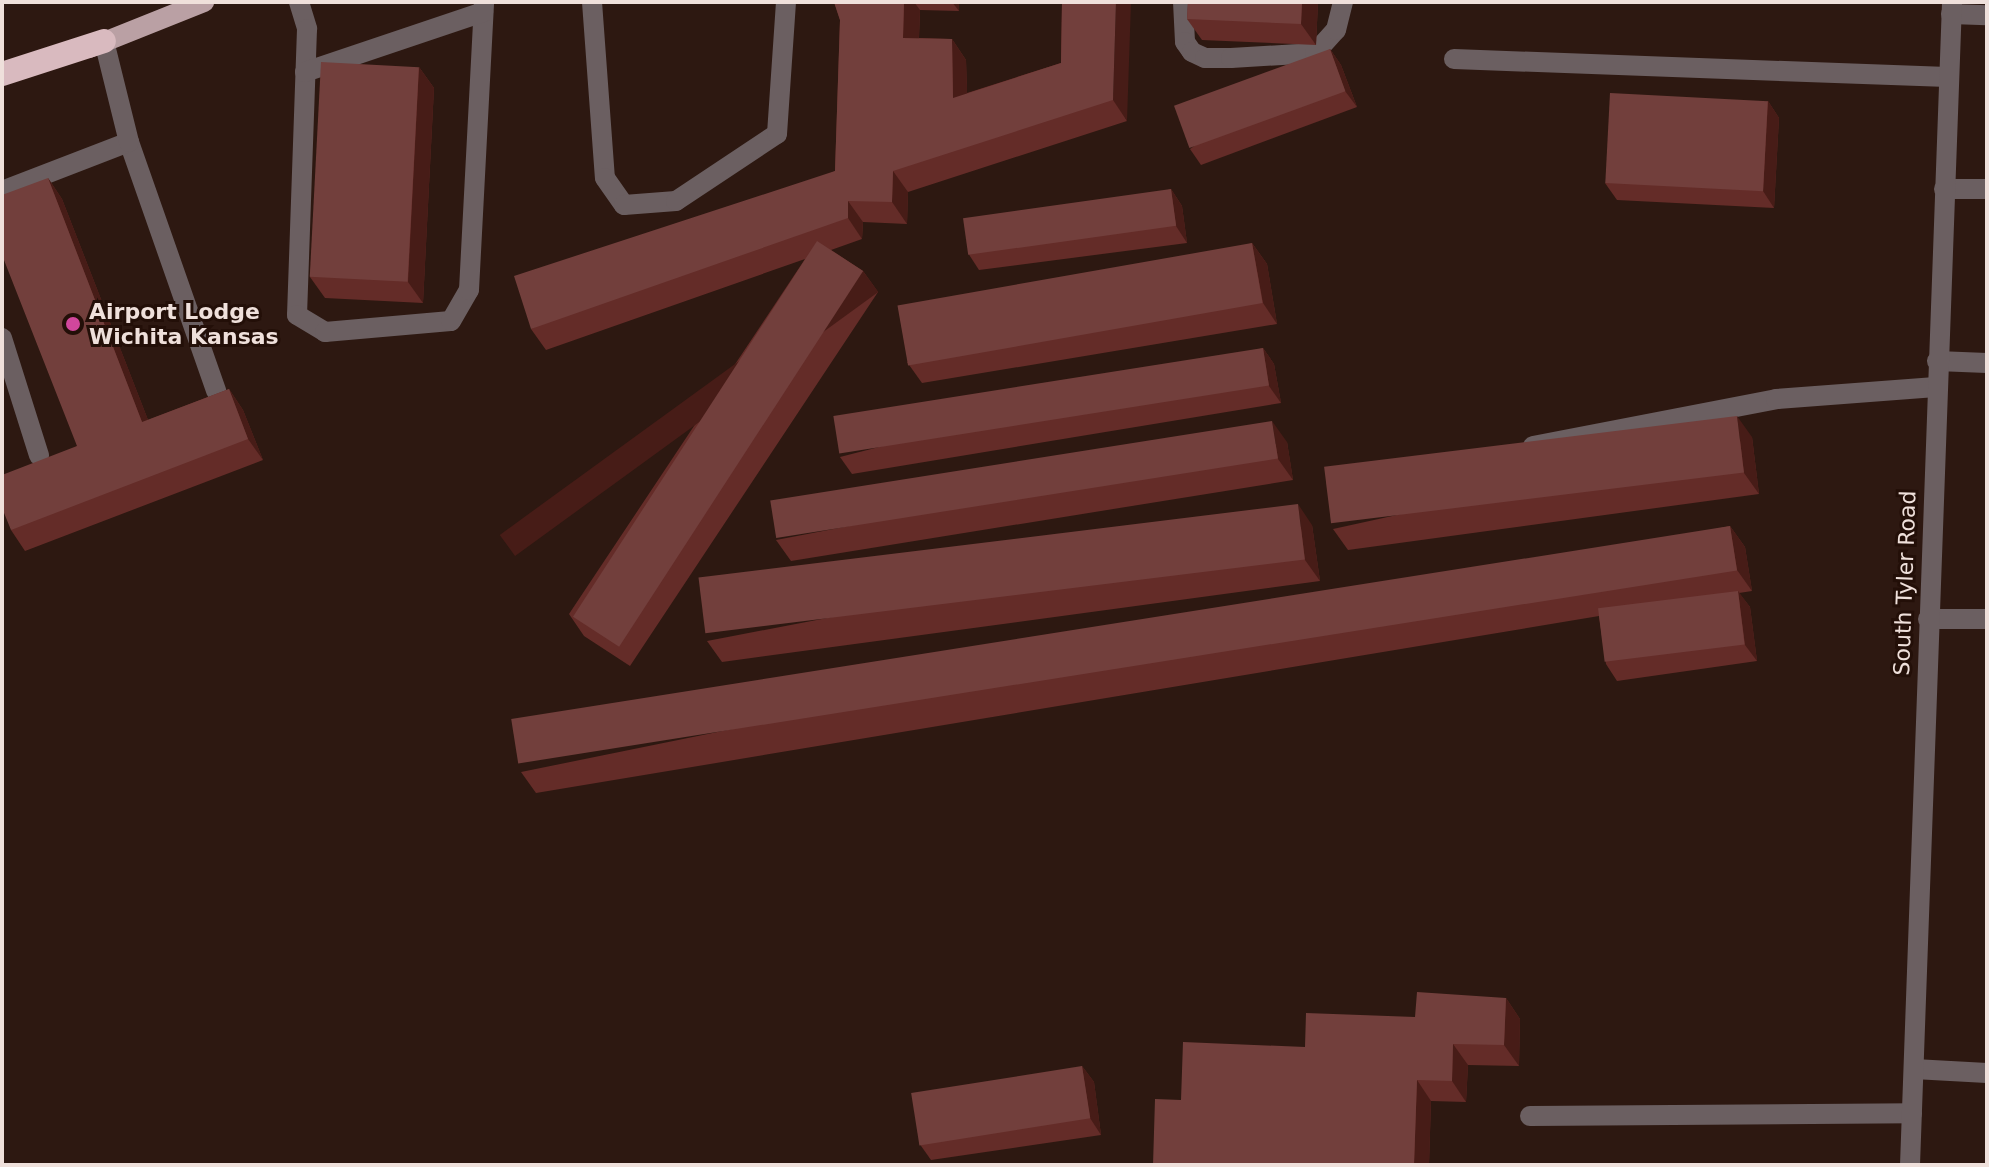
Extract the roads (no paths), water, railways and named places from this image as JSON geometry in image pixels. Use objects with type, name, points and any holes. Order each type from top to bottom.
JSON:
[{"type":"highway","points":[[2,74],[104,41]]},
{"type":"main road","points":[[2,87],[104,41],[204,2]]},
{"type":"street","points":[[299,2],[307,29],[305,72],[297,315],[325,332],[451,321],[469,290],[484,7],[305,72]]},
{"type":"street","points":[[592,2],[605,178],[624,205],[676,201],[777,134],[786,2]]},
{"type":"street","points":[[1183,2],[1185,42],[1205,58],[1315,53],[1336,30],[1343,2]]},
{"type":"street","points":[[1951,8],[1987,15]]},
{"type":"street","name":"South Tyler Road","points":[[1910,1165],[1951,8]]},
{"type":"street","points":[[104,41],[129,142],[216,391]]},
{"type":"street","points":[[1454,59],[1948,77]]},
{"type":"street","points":[[2,191],[129,142]]},
{"type":"street","points":[[1944,189],[1987,189]]},
{"type":"street","points":[[2,338],[39,455]]},
{"type":"street","points":[[1937,361],[1987,363]]},
{"type":"street","points":[[1515,450],[1776,399],[1936,387]]},
{"type":"street","points":[[1928,619],[1987,619]]},
{"type":"street","points":[[1914,1069],[1987,1073]]},
{"type":"street","points":[[1530,1116],[1912,1113]]},
{"type":"place","name":"Airport Lodge Wichita Kansas","points":[[73,324]]}]
